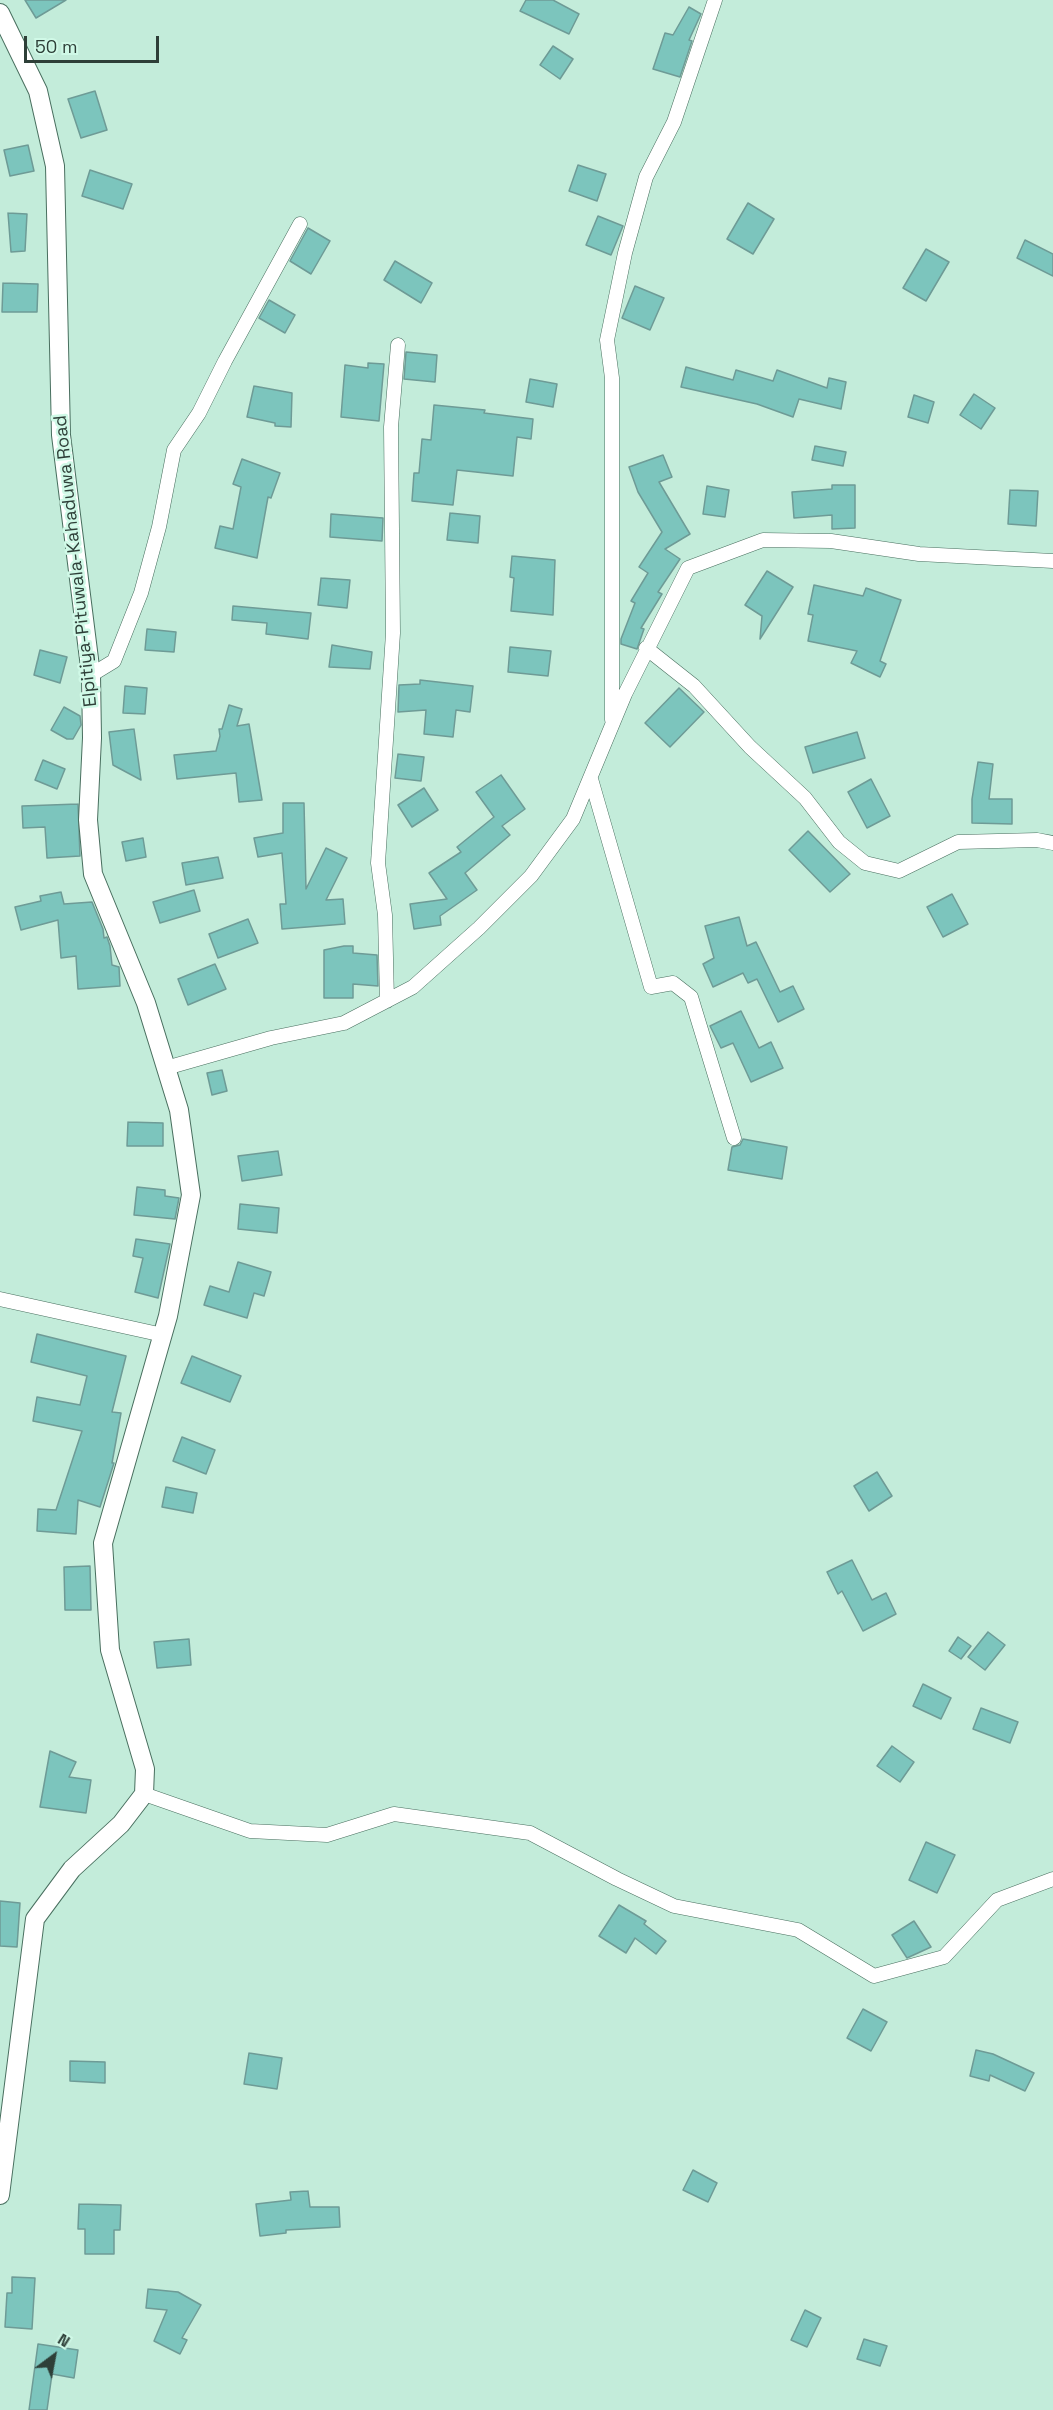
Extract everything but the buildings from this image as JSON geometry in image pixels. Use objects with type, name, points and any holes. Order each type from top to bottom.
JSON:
[{"type":"street","points":[[612,728],[612,378],[607,340],[625,253],[646,177],[674,122],[715,0]]},
{"type":"street","name":"Elpitiya-Pituwala-Kahaduwa Road","points":[[0,13],[38,91],[55,166],[61,435],[91,675],[92,738],[88,820],[93,874],[146,1003],[179,1110],[191,1195],[163,1335],[103,1543],[110,1650],[145,1769],[144,1794]]},
{"type":"street","points":[[91,675],[114,661],[141,593],[159,527],[174,450],[199,413],[300,224]]},
{"type":"street","points":[[387,1001],[385,915],[378,863],[393,633],[391,427],[398,345]]},
{"type":"street","points":[[166,1068],[271,1038],[344,1023],[387,1001],[413,987],[531,876],[573,819],[646,648],[688,568],[763,540],[831,541],[919,554],[1053,561]]},
{"type":"street","points":[[646,648],[694,686],[750,747],[805,798],[838,842],[865,863],[899,871],[958,842],[1037,840],[1053,843]]},
{"type":"street","points":[[591,779],[651,987],[673,983],[691,998],[734,1138]]},
{"type":"street","points":[[0,1299],[87,1316],[163,1335]]},
{"type":"street","points":[[0,2195],[35,1919],[72,1869],[121,1824],[144,1794],[250,1831],[327,1834],[393,1814],[530,1833],[616,1879],[674,1906],[798,1930],[874,1976],[944,1957],[997,1900],[1053,1879]]}]
